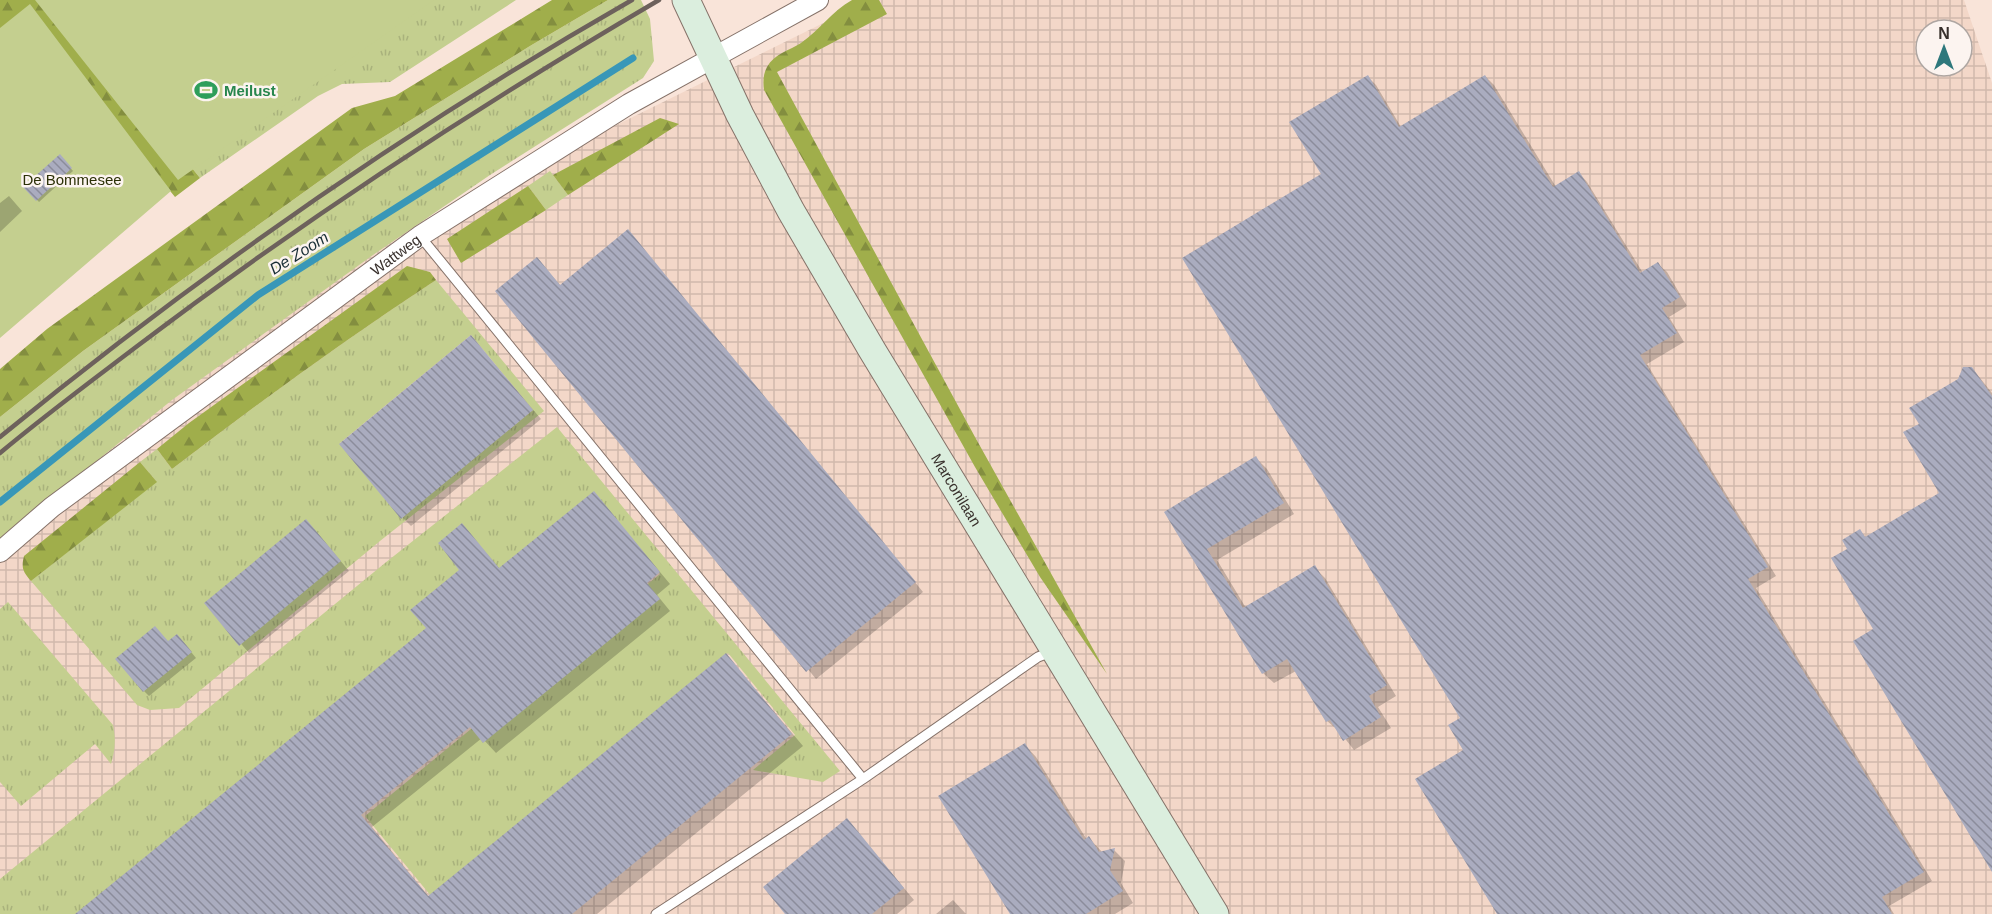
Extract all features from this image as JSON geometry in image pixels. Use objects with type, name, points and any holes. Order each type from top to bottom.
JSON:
[{"type":"street","name":"Marconilaan","points":[[686,0],[740,115],[791,211],[1054,651],[1215,914]]},
{"type":"street","name":"Wattweg","points":[[0,552],[52,507],[420,236],[629,104],[818,0]]},
{"type":"lane","points":[[420,236],[862,779]]},
{"type":"lane","points":[[656,914],[862,779],[1038,657],[1054,651]]},
{"type":"shaded area","points":[[870,0],[1964,0],[1970,18],[1914,18],[1914,78],[1974,78],[1974,30],[1992,83],[1992,914],[0,914],[0,515],[229,316]]},
{"type":"green space","points":[[0,0],[57,0],[200,178],[175,197],[30,17],[0,38]]},
{"type":"green space","name":"Meilust","points":[[35,0],[434,0],[178,180]]},
{"type":"green space","name":"Meilust","points":[[57,0],[516,0],[390,82],[342,84],[318,96],[200,178]]},
{"type":"green space","points":[[552,0],[608,0],[364,149],[83,351],[0,417],[0,369],[47,329],[352,108],[395,96]]},
{"type":"green space","points":[[608,0],[641,0],[650,19],[654,61],[643,78],[490,175],[373,255],[172,400],[0,539],[0,417],[83,351],[364,149]]},
{"type":"green space","points":[[852,0],[879,0],[887,14],[777,72],[975,437],[1107,674],[1040,577],[975,467],[764,90],[764,76],[770,63],[808,38]]},
{"type":"green space","name":"De Bommesee","points":[[30,4],[171,191],[0,338],[0,28]]},
{"type":"green space","points":[[660,118],[679,124],[568,195],[553,175]]},
{"type":"green space","points":[[550,171],[568,195],[546,210],[528,186]]},
{"type":"green space","points":[[528,186],[546,210],[461,263],[447,239]]},
{"type":"green space","points":[[407,266],[430,272],[436,280],[302,372],[172,469],[157,449],[189,423]]},
{"type":"green space","points":[[436,280],[544,411],[380,541],[179,708],[150,710],[137,705],[31,581],[156,481],[140,462],[157,449],[172,469],[302,372]],"holes":[[[471,335],[533,410],[401,518],[340,443]]]},
{"type":"green space","points":[[557,427],[840,771],[823,782],[753,770],[795,735],[728,653],[431,896],[365,816],[660,574],[594,493],[80,914],[0,914],[0,879],[385,563]]},
{"type":"green space","points":[[140,462],[157,482],[31,581],[23,570],[24,556]]},
{"type":"green space","points":[[8,602],[113,725],[115,735],[111,764],[95,744],[21,806],[0,782],[0,609]]},
{"type":"building","points":[[1368,75],[1399,127],[1485,75],[1553,187],[1579,171],[1640,273],[1658,262],[1680,297],[1662,308],[1677,333],[1640,355],[1768,567],[1748,579],[1924,872],[1882,897],[1892,914],[1497,914],[1415,779],[1463,750],[1448,725],[1460,718],[1182,258],[1321,174],[1289,122]]},
{"type":"building","points":[[60,154],[72,168],[36,201],[23,187]]},
{"type":"building","points":[[628,229],[916,582],[806,672],[495,291],[537,257],[560,285]]},
{"type":"building","points":[[471,335],[533,410],[401,519],[339,444]]},
{"type":"building","points":[[1963,367],[1972,367],[1992,396],[1992,872],[1853,641],[1873,629],[1831,558],[1847,549],[1842,540],[1860,529],[1865,537],[1939,493],[1903,432],[1919,424],[1909,408],[1958,379]]},
{"type":"building","points":[[1256,456],[1284,503],[1207,549],[1243,608],[1315,565],[1387,685],[1369,696],[1381,717],[1343,741],[1330,720],[1326,722],[1287,659],[1262,674],[1164,512]]},
{"type":"building","points":[[594,491],[660,572],[647,583],[660,599],[483,743],[470,727],[361,815],[428,896],[726,653],[792,734],[572,914],[75,914],[426,628],[410,610],[459,570],[438,543],[462,523],[499,568]]},
{"type":"building","points":[[306,519],[341,561],[239,646],[204,603]]},
{"type":"building","points":[[155,626],[168,641],[177,634],[192,652],[143,692],[115,659]]},
{"type":"building","points":[[1025,743],[1084,840],[1089,836],[1099,852],[1115,848],[1110,870],[1123,891],[1086,914],[1010,914],[938,796]]},
{"type":"building","points":[[847,818],[904,888],[872,914],[785,914],[763,887]]},
{"type":"waterway","name":"De Zoom","points":[[0,502],[258,295],[633,58]]},
{"type":"railway","points":[[0,437],[151,318],[307,205],[467,99],[632,0]]},
{"type":"railway","points":[[0,453],[67,399],[199,300],[327,209],[524,81],[659,0]]},
{"type":"place","name":"Meilust","points":[[206,90]]}]
